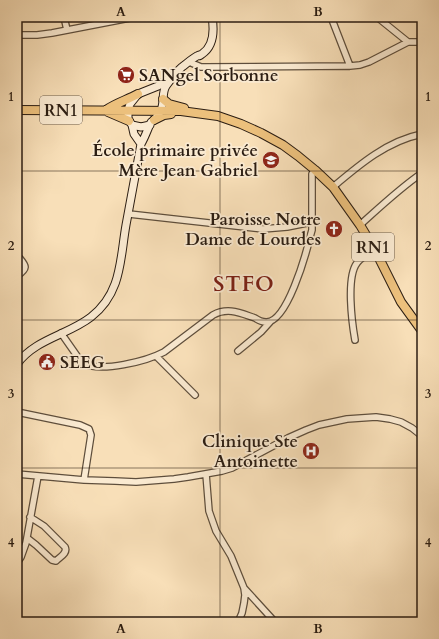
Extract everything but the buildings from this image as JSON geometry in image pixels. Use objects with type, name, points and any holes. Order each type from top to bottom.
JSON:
[{"type":"main road","points":[[200,113],[169,114],[141,127],[105,110],[114,104],[127,100],[158,86],[173,76],[197,56],[206,51],[213,32],[212,17]]},
{"type":"main road","points":[[17,362],[39,344],[83,323],[99,311],[110,296],[119,273],[141,144],[152,122],[160,111],[165,88],[173,76]]},
{"type":"main road","points":[[147,90],[155,89],[169,104],[200,113]]},
{"type":"main road","points":[[138,94],[133,100],[127,115],[134,134],[141,144]]},
{"type":"main road","name":"RN1","points":[[17,110],[128,110],[181,111],[200,113],[235,121],[283,145],[315,170],[333,187],[360,225],[375,250],[401,302],[422,331]]},
{"type":"street","points":[[64,17],[66,30]]},
{"type":"street","points":[[17,35],[52,33],[135,17]]},
{"type":"street","points":[[331,17],[350,66]]},
{"type":"street","points":[[377,17],[408,42]]},
{"type":"street","points":[[189,62],[201,67],[350,66],[369,62],[408,42],[422,42]]},
{"type":"street","points":[[333,187],[354,169],[382,150],[410,136],[422,134]]},
{"type":"street","points":[[238,351],[261,332],[270,322],[277,318],[296,283],[312,230],[312,174],[315,170]]},
{"type":"street","points":[[360,225],[383,204],[422,173]]},
{"type":"street","points":[[129,214],[263,229],[282,228],[312,222]]},
{"type":"street","points":[[355,340],[352,329],[350,293],[352,274],[358,261],[375,250]]},
{"type":"street","points":[[17,254],[25,267],[23,272],[17,276]]},
{"type":"street","points":[[61,334],[82,363],[87,366],[115,366],[156,356],[172,347],[213,315],[221,312],[229,310],[263,322],[270,322]]},
{"type":"street","points":[[156,356],[195,395]]},
{"type":"street","points":[[17,412],[88,428],[91,434],[84,480]]},
{"type":"street","points":[[17,474],[84,480],[136,482],[174,479],[206,474],[232,468],[288,438],[319,424],[347,419],[376,417],[390,419],[406,425],[422,436]]},
{"type":"street","points":[[206,474],[210,516],[216,531],[231,556],[244,588],[244,603],[238,622]]},
{"type":"street","points":[[17,563],[24,551],[38,476]]},
{"type":"street","points":[[27,538],[54,561],[56,561],[67,550],[66,547],[50,531],[30,517]]},
{"type":"street","points":[[244,588],[275,622]]},
{"type":"place","name":"SANgel Sorbonne","points":[[126,75]]},
{"type":"place","name":"École primaire privée Mère Jean Gabriel","points":[[271,160]]},
{"type":"place","name":"Paroisse Notre Dame de Lourdes","points":[[334,229]]},
{"type":"place","name":"SEEG","points":[[47,362]]},
{"type":"place","name":"Clinique Ste Antoinette","points":[[311,451]]},
{"type":"district","name":"STFO","points":[[244,284]]}]
